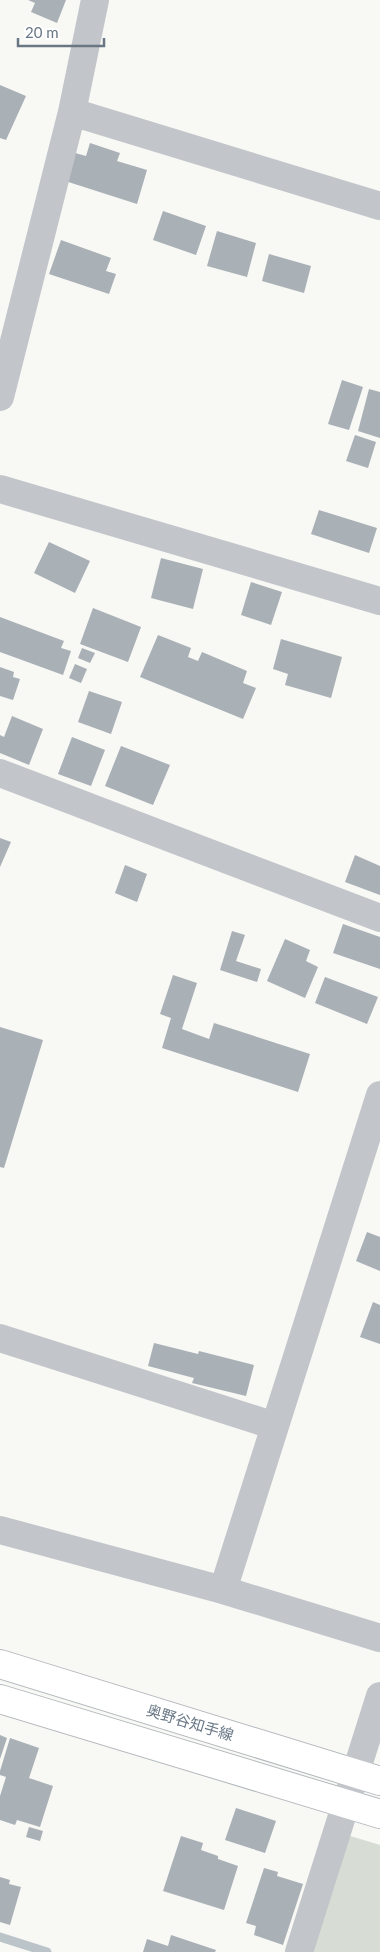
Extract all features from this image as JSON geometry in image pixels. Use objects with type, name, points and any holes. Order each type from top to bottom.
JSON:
[{"type":"main road","name":"奥野谷知手線","points":[[0,1664],[368,1777]]},
{"type":"main road","points":[[0,1699],[380,1814]]},
{"type":"street","points":[[0,397],[72,112],[94,0]]},
{"type":"street","points":[[72,112],[380,206]]},
{"type":"street","points":[[0,489],[380,602]]},
{"type":"street","points":[[0,773],[380,918]]},
{"type":"street","points":[[223,1590],[276,1426],[372,1152],[380,1095]]},
{"type":"street","points":[[0,1338],[276,1426]]},
{"type":"street","points":[[0,1530],[223,1590],[380,1638]]},
{"type":"street","points":[[299,1952],[346,1804],[368,1777],[380,1696]]},
{"type":"shaded area","points":[[347,1835],[380,1845],[380,1952],[311,1952]]},
{"type":"building","points":[[28,0],[66,0],[57,23],[31,12],[35,3]]},
{"type":"building","points":[[0,85],[26,96],[6,140],[0,138]]},
{"type":"building","points":[[90,143],[120,153],[117,161],[147,170],[137,204],[59,179],[68,151],[86,156]]},
{"type":"building","points":[[163,211],[206,226],[196,255],[153,240]]},
{"type":"building","points":[[217,231],[256,243],[247,277],[207,266]]},
{"type":"building","points":[[61,240],[111,258],[106,271],[116,274],[109,294],[49,274]]},
{"type":"building","points":[[269,254],[311,266],[304,293],[262,281]]},
{"type":"building","points":[[342,380],[363,387],[349,430],[328,424]]},
{"type":"building","points":[[369,389],[380,392],[380,438],[358,431]]},
{"type":"building","points":[[355,435],[376,442],[368,468],[346,461]]},
{"type":"building","points":[[319,510],[377,528],[369,553],[311,534]]},
{"type":"building","points":[[49,542],[90,561],[75,593],[34,573]]},
{"type":"building","points":[[161,558],[203,569],[193,609],[151,598]]},
{"type":"building","points":[[251,582],[282,592],[271,625],[241,615]]},
{"type":"building","points":[[93,608],[141,627],[128,662],[80,644]]},
{"type":"building","points":[[0,617],[64,641],[61,648],[71,651],[63,675],[0,652]]},
{"type":"building","points":[[158,635],[191,648],[188,657],[198,661],[202,652],[247,671],[243,683],[256,688],[243,719],[140,677]]},
{"type":"building","points":[[281,639],[342,657],[331,698],[285,685],[288,674],[273,669]]},
{"type":"building","points":[[82,648],[95,653],[90,663],[78,658]]},
{"type":"building","points":[[75,664],[87,669],[81,683],[69,678]]},
{"type":"building","points":[[0,667],[14,672],[13,677],[20,679],[13,700],[0,696]]},
{"type":"building","points":[[89,691],[122,702],[111,734],[78,722]]},
{"type":"building","points":[[12,716],[43,729],[29,765],[0,753],[0,735],[4,737]]},
{"type":"building","points":[[72,737],[105,750],[91,786],[58,774]]},
{"type":"building","points":[[121,746],[170,765],[153,805],[105,786]]},
{"type":"building","points":[[0,838],[11,842],[0,867]]},
{"type":"building","points":[[355,855],[380,866],[380,895],[345,882]]},
{"type":"building","points":[[125,865],[147,874],[137,902],[115,893]]},
{"type":"building","points":[[343,924],[380,937],[380,969],[333,953]]},
{"type":"building","points":[[232,931],[245,935],[236,961],[261,969],[257,982],[220,970]]},
{"type":"building","points":[[285,939],[310,950],[306,961],[318,967],[305,998],[267,981]]},
{"type":"building","points":[[173,975],[197,983],[182,1029],[209,1039],[214,1023],[310,1054],[298,1092],[162,1048],[171,1018],[160,1014]]},
{"type":"building","points":[[325,977],[378,997],[367,1024],[315,1003]]},
{"type":"building","points":[[0,1027],[43,1040],[4,1168],[0,1167]]},
{"type":"building","points":[[367,1232],[380,1237],[380,1271],[356,1261]]},
{"type":"building","points":[[373,1302],[380,1305],[380,1344],[360,1337]]},
{"type":"building","points":[[154,1343],[198,1354],[199,1351],[254,1365],[246,1396],[192,1383],[194,1378],[148,1366]]},
{"type":"building","points":[[0,1735],[7,1738],[0,1759]]},
{"type":"building","points":[[10,1738],[39,1748],[29,1778],[53,1786],[40,1827],[17,1820],[15,1825],[0,1820],[0,1796],[6,1777],[0,1775],[0,1771]]},
{"type":"building","points":[[236,1808],[276,1821],[265,1853],[225,1840]]},
{"type":"building","points":[[29,1827],[43,1831],[40,1841],[26,1837]]},
{"type":"building","points":[[181,1836],[203,1843],[201,1850],[218,1856],[218,1859],[238,1866],[224,1910],[163,1891]]},
{"type":"building","points":[[264,1868],[278,1872],[277,1876],[303,1884],[283,1945],[254,1935],[256,1926],[246,1923]]},
{"type":"building","points":[[0,1877],[10,1880],[9,1884],[21,1887],[10,1925],[0,1922]]},
{"type":"building","points":[[171,1935],[216,1950],[215,1952],[143,1952],[147,1939],[168,1946]]},
{"type":"waterway","points":[[0,1937],[47,1952]]}]
